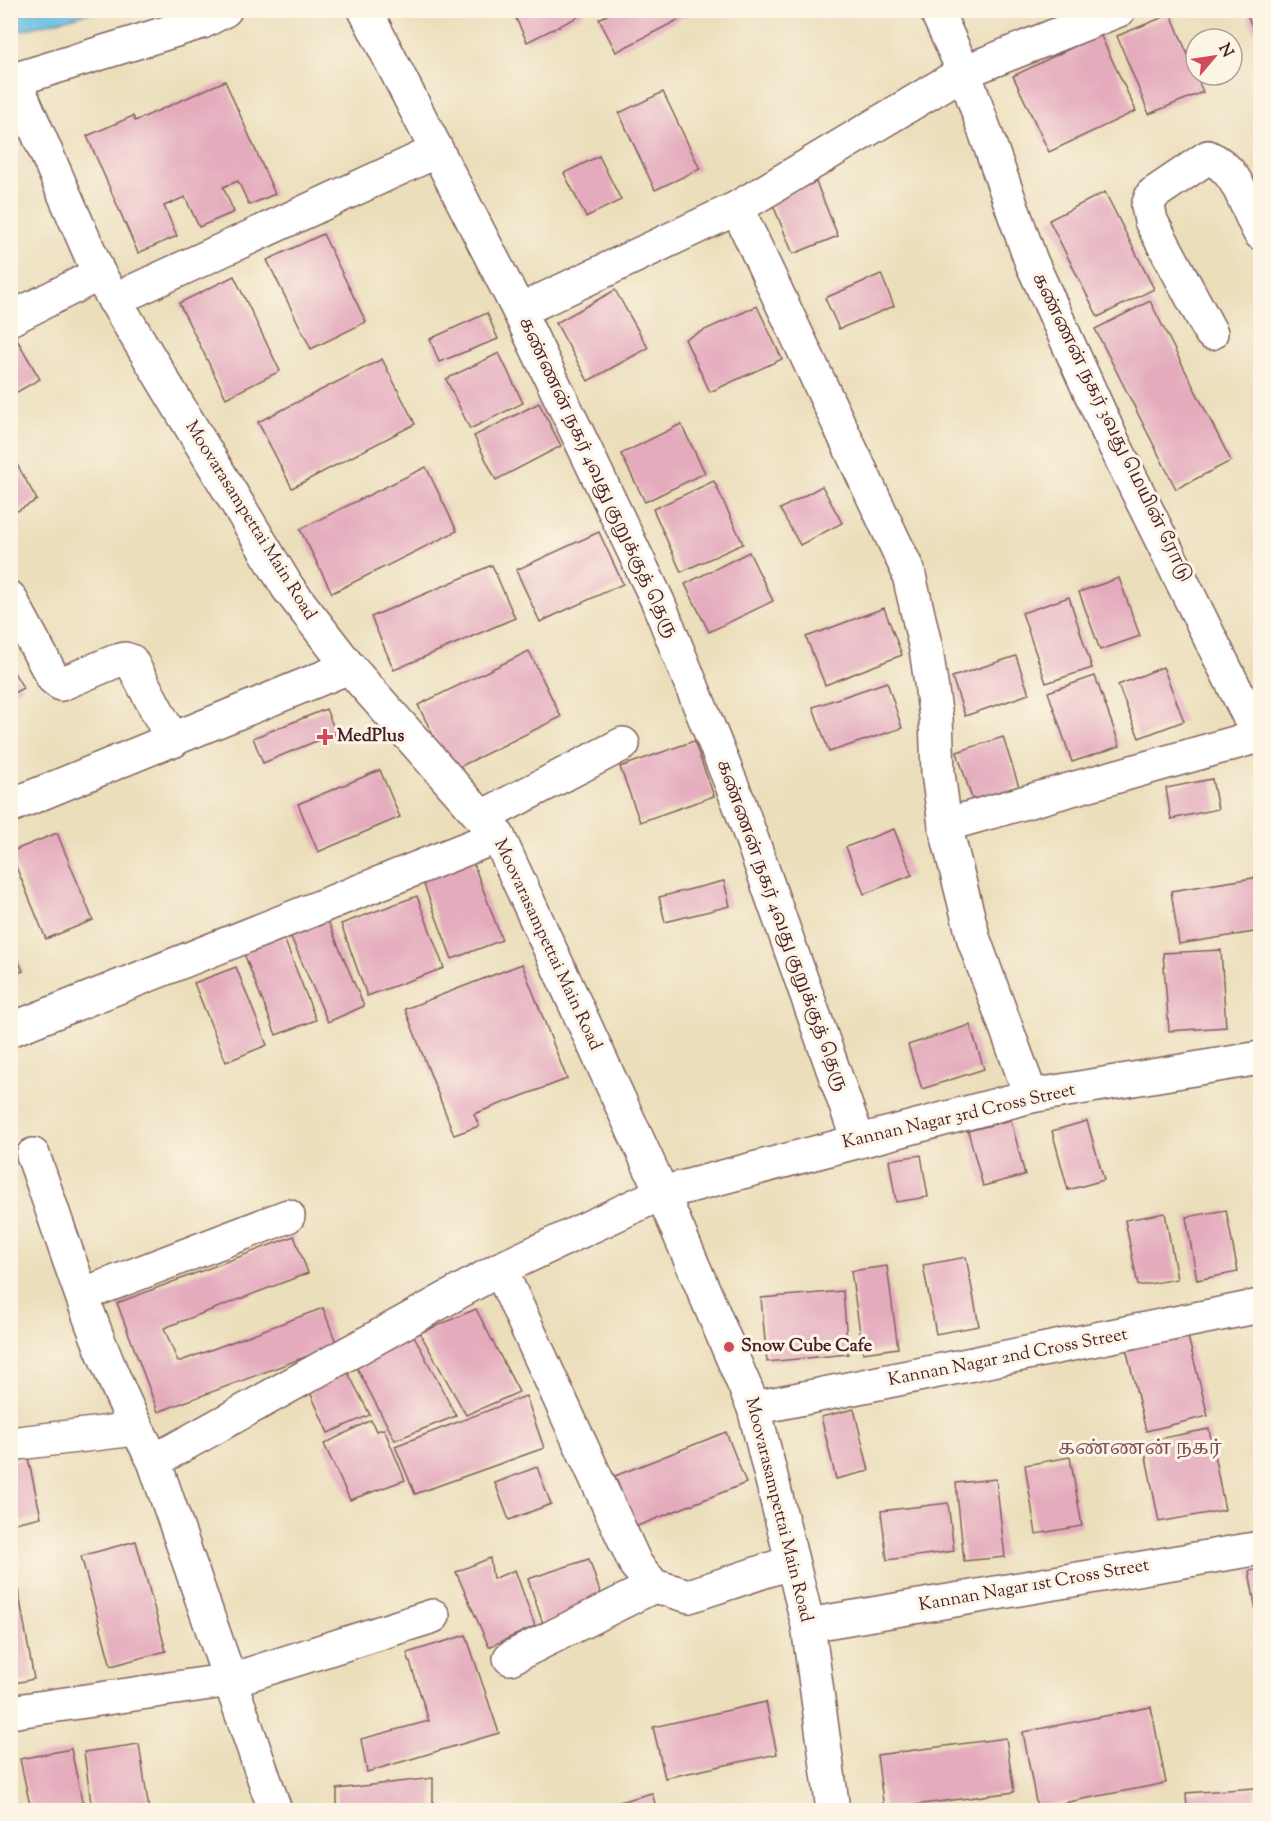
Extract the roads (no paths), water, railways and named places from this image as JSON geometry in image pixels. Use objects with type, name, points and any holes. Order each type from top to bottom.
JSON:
[{"type":"street","points":[[13,81],[202,22],[225,10]]},
{"type":"street","points":[[365,10],[519,311]]},
{"type":"street","name":"கண்ணன் நகர் 3வது மெயின் ரோடு","points":[[936,10],[964,72],[1031,261],[1111,438],[1260,737]]},
{"type":"street","name":"கண்ணன் நகர் 4வது குறுக்குத் தெரு","points":[[858,1140],[739,803],[658,602],[519,311],[737,208],[964,72],[1119,10]]},
{"type":"street","name":"Moovarasampettai Main Road","points":[[13,81],[107,287],[288,588],[349,667],[490,827],[662,1193],[754,1408],[808,1625],[833,1810]]},
{"type":"street","points":[[10,320],[107,287],[437,151]]},
{"type":"street","points":[[1211,333],[1151,221],[1148,206],[1152,195],[1208,157],[1222,163],[1230,171],[1260,233]]},
{"type":"street","points":[[737,208],[908,571],[919,610],[934,706],[938,773],[945,825],[974,940],[1031,1096]]},
{"type":"street","points":[[10,598],[53,678],[61,684],[116,661],[131,661],[173,741]]},
{"type":"street","points":[[10,806],[349,667]]},
{"type":"street","points":[[945,825],[1260,737]]},
{"type":"street","points":[[10,1030],[490,827],[623,744]]},
{"type":"street","name":"Kannan Nagar 3rd Cross Street","points":[[154,1461],[500,1269],[662,1193],[1031,1096],[1260,1058]]},
{"type":"street","points":[[33,1155],[82,1295],[136,1429],[154,1461],[275,1810]]},
{"type":"street","points":[[82,1295],[288,1216]]},
{"type":"street","points":[[500,1269],[636,1565],[654,1586],[689,1596],[792,1562]]},
{"type":"street","name":"Kannan Nagar 2nd Cross Street","points":[[754,1408],[1260,1306]]},
{"type":"street","points":[[10,1444],[136,1429]]},
{"type":"street","name":"Kannan Nagar 1st Cross Street","points":[[808,1625],[1260,1548]]},
{"type":"street","points":[[510,1658],[654,1586]]},
{"type":"street","points":[[10,1712],[231,1680],[434,1616]]},
{"type":"water","points":[[11,10],[97,10],[97,11],[11,33]]},
{"type":"place","name":"MedPlus","points":[[325,737]]},
{"type":"place","name":"Snow Cube Cafe","points":[[729,1347]]},
{"type":"district","name":"கண்ணன் நகர்","points":[[1140,1449]]}]
